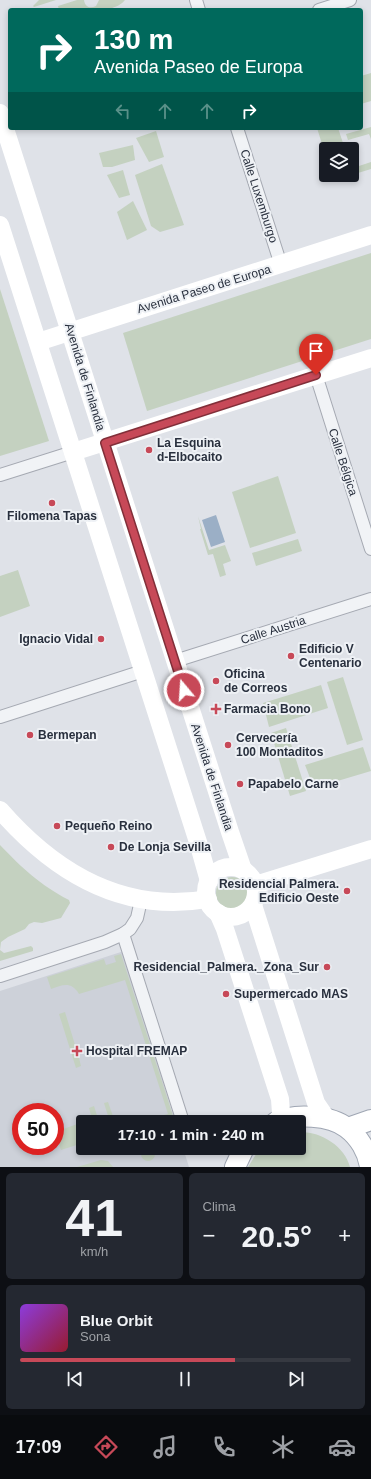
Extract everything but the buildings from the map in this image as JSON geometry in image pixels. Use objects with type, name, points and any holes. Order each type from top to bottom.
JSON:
[{"type":"main road","name":"Avenida de Finlandia","points":[[0,112],[243,870]]},
{"type":"main road","points":[[0,225],[200,850],[212,907],[218,913],[225,929],[280,1099],[280,1115]]},
{"type":"main road","name":"Avenida Paseo de Europa","points":[[38,342],[371,235]]},
{"type":"main road","points":[[73,452],[371,358]]},
{"type":"main road","points":[[0,810],[33,844],[62,867],[84,881],[112,892],[141,900],[181,902],[208,890],[216,872],[227,868],[238,868],[249,874],[255,885],[256,898],[250,909],[240,916],[229,917],[218,913]]},
{"type":"main road","points":[[255,885],[371,849]]},
{"type":"main road","points":[[253,905],[316,1103],[327,1119]]},
{"type":"main road","points":[[306,1117],[327,1119],[348,1128],[358,1138],[370,1163]]},
{"type":"main road","points":[[348,1128],[371,1120]]},
{"type":"main road","points":[[235,1167],[241,1155]]},
{"type":"street","points":[[325,8],[350,0]]},
{"type":"street","name":"Calle Luxemburgo","points":[[238,130],[280,265]]},
{"type":"street","name":"Calle Bélgica","points":[[316,375],[371,549]]},
{"type":"street","points":[[0,475],[73,452]]},
{"type":"street","name":"Calle Austria","points":[[175,661],[371,599]]},
{"type":"street","points":[[0,717],[143,671]]},
{"type":"street","points":[[0,976],[106,942],[123,934],[130,929],[137,918],[141,900]]},
{"type":"street","points":[[123,934],[181,1115]]},
{"type":"shaded area","name":"Hospital FREMAP","points":[[124,951],[173,1115],[76,1115],[76,1155],[185,1155],[189,1167],[0,1167],[0,991]]},
{"type":"green space","points":[[39,0],[56,0],[34,7],[33,6]]},
{"type":"green space","points":[[77,0],[84,0],[88,7],[92,7],[96,6],[99,0],[125,0],[120,5],[112,8],[58,8],[58,6]]},
{"type":"green space","points":[[371,73],[371,101],[363,103],[363,75]]},
{"type":"green space","points":[[371,127],[371,139],[369,134],[348,140],[346,134]]},
{"type":"green space","points":[[318,130],[339,130],[343,142],[321,142]]},
{"type":"green space","points":[[156,131],[164,157],[149,162],[136,138]]},
{"type":"green space","points":[[133,145],[135,160],[112,167],[103,167],[99,153]]},
{"type":"green space","points":[[371,162],[371,169],[359,173],[359,166]]},
{"type":"green space","points":[[162,164],[184,225],[160,232],[151,226],[135,175]]},
{"type":"green space","points":[[123,170],[130,195],[119,198],[107,175]]},
{"type":"green space","points":[[133,201],[147,230],[127,240],[117,212]]},
{"type":"green space","points":[[371,253],[371,339],[147,411],[123,333]]},
{"type":"green space","points":[[0,289],[49,441],[0,456]]},
{"type":"green space","points":[[278,476],[296,533],[250,548],[232,492]]},
{"type":"green space","points":[[198,516],[209,550],[225,545],[231,561],[223,564],[226,575],[220,577],[213,554],[208,555],[200,529]]},
{"type":"green space","points":[[298,539],[302,551],[256,566],[252,553]]},
{"type":"green space","points":[[18,570],[30,606],[0,617],[0,576]]},
{"type":"green space","points":[[343,677],[363,740],[347,745],[327,682]]},
{"type":"green space","points":[[321,685],[328,708],[269,727],[263,703]]},
{"type":"green space","points":[[286,728],[306,791],[290,796],[271,733]]},
{"type":"green space","points":[[363,747],[371,771],[314,788],[305,765]]},
{"type":"green space","points":[[0,845],[32,876],[69,900],[70,903],[61,918],[42,923],[34,922],[29,924],[25,929],[1,942],[0,950]]},
{"type":"green space","points":[[232,877],[243,882],[248,893],[243,904],[232,909],[221,904],[216,893],[221,882]]},
{"type":"green space","points":[[31,946],[33,948],[33,951],[0,961],[0,950],[4,953]]},
{"type":"green space","points":[[121,954],[173,1115],[164,1115],[168,1114],[125,980],[79,994],[73,987],[66,985],[51,989],[47,977],[104,959],[106,965],[116,962],[114,956]]},
{"type":"green space","points":[[65,1012],[76,1048],[73,1048],[76,1056],[78,1054],[81,1066],[76,1068],[59,1014]]},
{"type":"green space","points":[[108,1102],[113,1115],[108,1115],[104,1103]]},
{"type":"green space","points":[[94,1106],[97,1115],[91,1115],[89,1108]]},
{"type":"green space","points":[[76,1124],[76,1145],[64,1149],[64,1129]]},
{"type":"green space","points":[[307,1132],[323,1137],[337,1146],[347,1159],[350,1167],[248,1167],[256,1155],[306,1155]]},
{"type":"green space","points":[[141,1155],[155,1155],[153,1159],[148,1161]]},
{"type":"green space","points":[[101,1160],[108,1161],[113,1167],[77,1167]]},
{"type":"water","points":[[216,515],[225,542],[211,547],[202,520]]},
{"type":"place","name":"La Esquina d-Elbocaito","points":[[149,450]]},
{"type":"place","name":"Filomena Tapas","points":[[52,503]]},
{"type":"place","name":"Ignacio Vidal","points":[[101,639]]},
{"type":"place","name":"Edificio V Centenario","points":[[291,656]]},
{"type":"place","name":"Oficina de Correos","points":[[216,681]]},
{"type":"place","name":"Farmacia Bono","points":[[216,709]]},
{"type":"place","name":"Bermepan","points":[[30,735]]},
{"type":"place","name":"Cervecería 100 Montaditos","points":[[228,745]]},
{"type":"place","name":"Papabelo Carne","points":[[240,784]]},
{"type":"place","name":"Pequeño Reino","points":[[57,826]]},
{"type":"place","name":"De Lonja Sevilla","points":[[111,847]]},
{"type":"place","name":"Residencial Palmera. Edificio Oeste","points":[[347,891]]},
{"type":"place","name":"Residencial_Palmera._Zona_Sur","points":[[327,967]]},
{"type":"place","name":"Supermercado MAS","points":[[226,994]]},
{"type":"place","name":"Hospital FREMAP","points":[[77,1051]]},
{"type":"route","points":[[184,690],[105,443],[316,375]]}]
